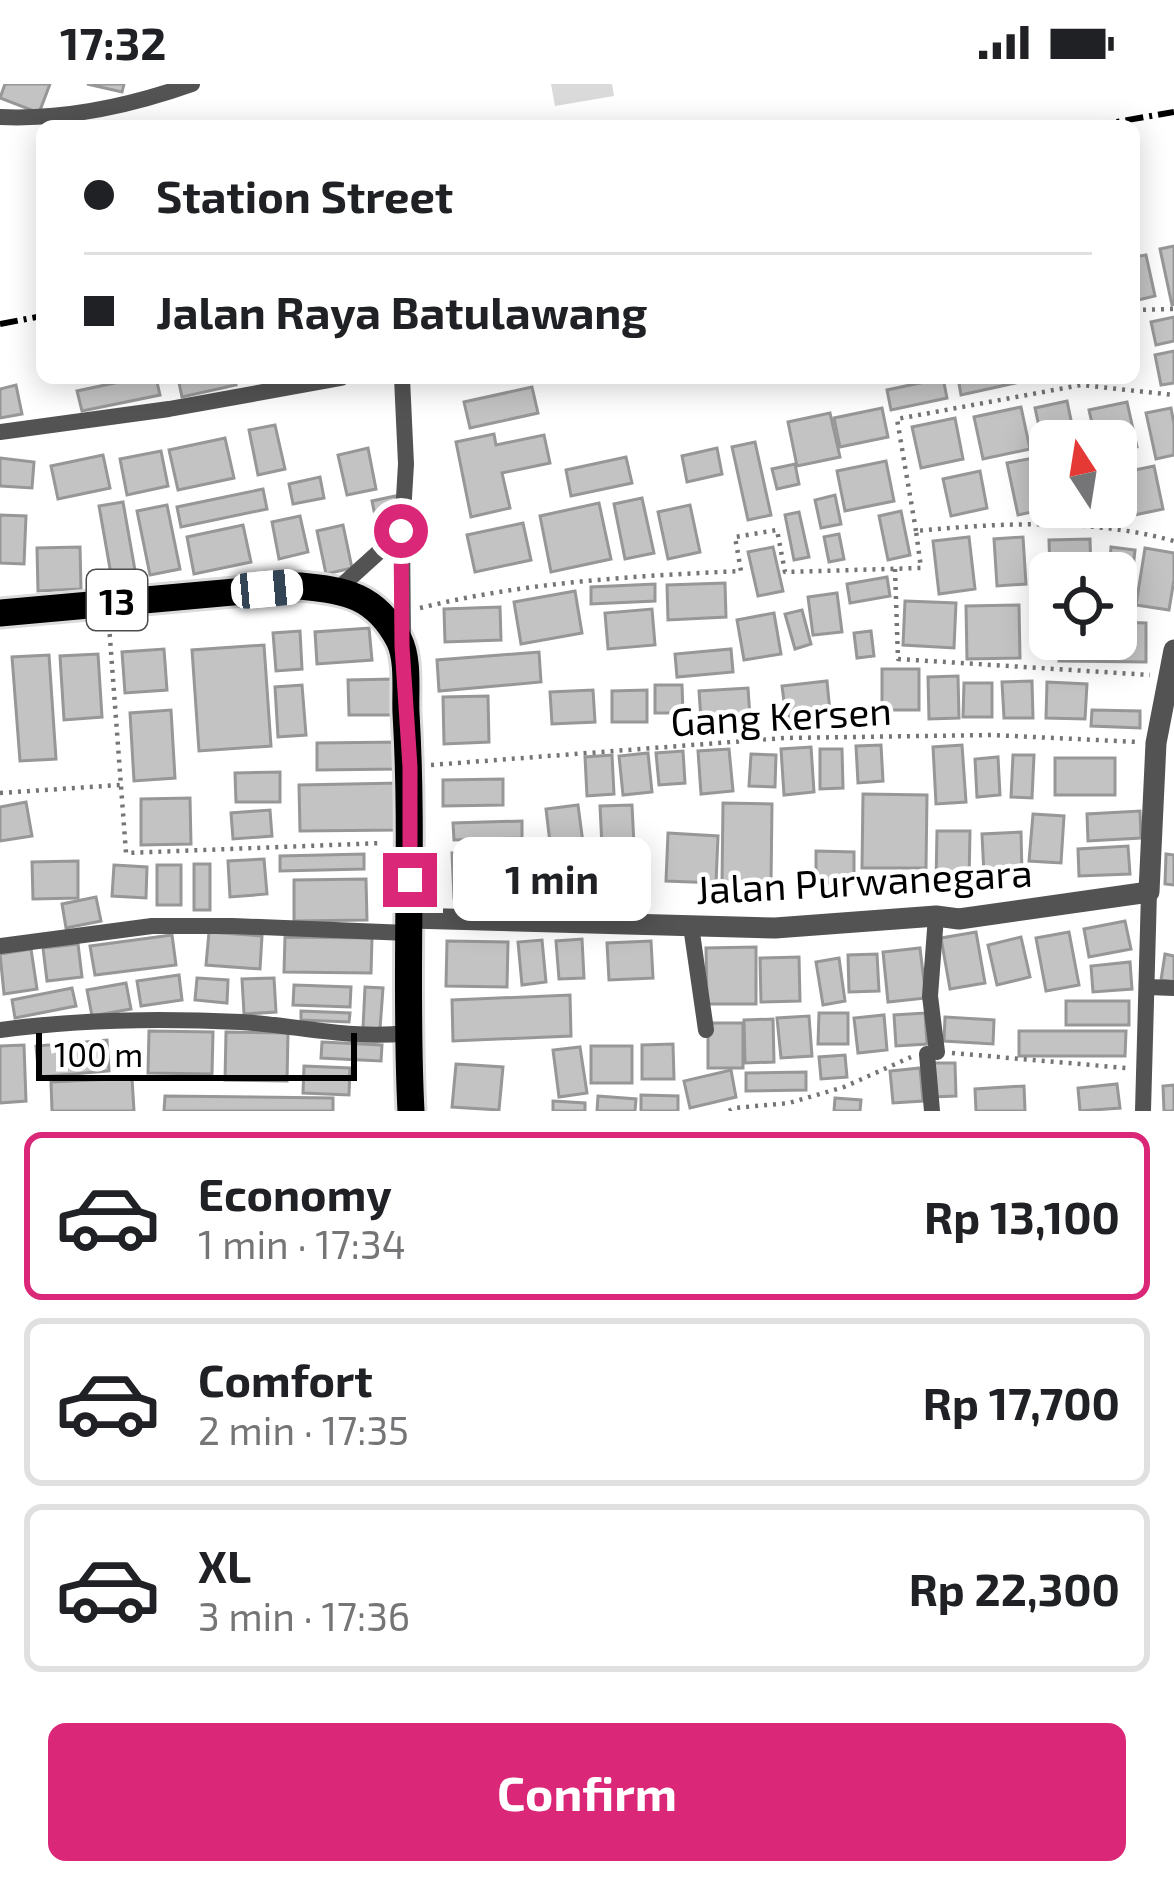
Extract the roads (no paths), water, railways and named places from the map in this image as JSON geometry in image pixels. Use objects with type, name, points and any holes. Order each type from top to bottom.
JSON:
[{"type":"highway","name":"13","points":[[0,613],[300,586],[338,589]]},
{"type":"highway","points":[[338,589],[376,609],[402,646],[410,767],[407,1033],[411,1111]]},
{"type":"street","points":[[0,117],[42,119],[141,103],[192,84]]},
{"type":"street","points":[[0,432],[308,384]]},
{"type":"street","points":[[402,384],[406,464],[402,646]]},
{"type":"street","points":[[338,589],[401,531]]},
{"type":"street","points":[[1143,1111],[1156,743],[1174,650]]},
{"type":"street","name":"Jalan Purwanegara","points":[[409,925],[775,928],[936,916],[959,919],[1149,892]]},
{"type":"street","points":[[932,1111],[930,996],[936,916]]},
{"type":"street","points":[[0,946],[152,926],[409,925]]},
{"type":"street","points":[[691,926],[706,1030]]},
{"type":"street","points":[[1147,987],[1174,988]]},
{"type":"street","points":[[0,1030],[87,1021],[241,1022],[379,1037],[407,1033]]},
{"type":"railway","points":[[1128,120],[1174,112]]},
{"type":"railway","points":[[0,324],[36,317]]}]
